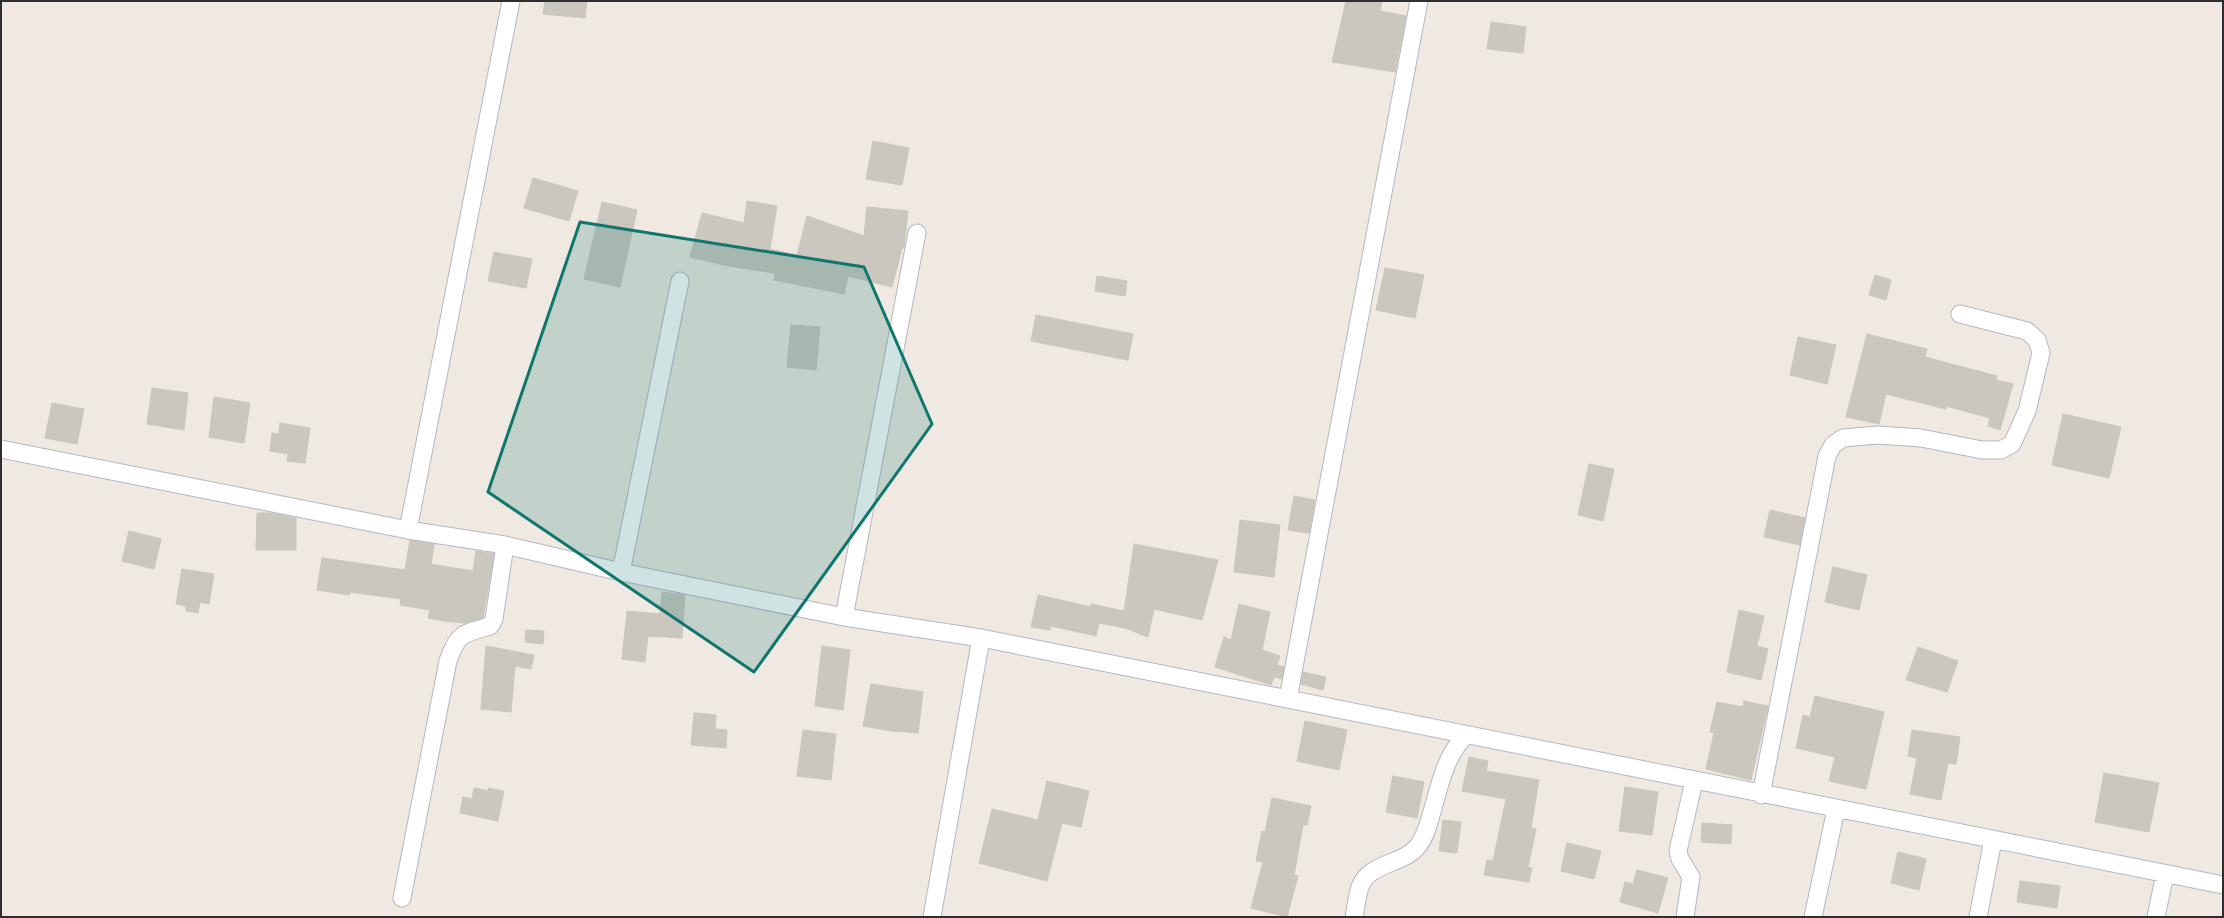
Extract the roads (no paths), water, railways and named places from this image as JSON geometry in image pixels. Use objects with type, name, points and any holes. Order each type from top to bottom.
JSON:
[{"type":"street","points":[[408,530],[511,1]]},
{"type":"street","points":[[1288,699],[1419,1]]},
{"type":"street","points":[[844,617],[917,233]]},
{"type":"street","points":[[621,572],[680,281]]},
{"type":"street","points":[[1760,795],[1827,456],[1833,445],[1843,438],[1878,435],[1921,438],[1982,450],[2001,450],[2012,444],[2027,411],[2041,353],[2037,340],[2027,331],[1960,314]]},
{"type":"street","points":[[1,449],[408,530],[505,545],[621,572],[844,617],[980,638],[1694,782],[2223,885]]},
{"type":"street","points":[[402,898],[448,661],[458,638],[468,632],[490,626],[494,619],[505,545]]},
{"type":"street","points":[[932,917],[980,638]]},
{"type":"street","points":[[1354,917],[1360,887],[1365,880],[1379,868],[1405,858],[1419,846],[1427,830],[1446,765],[1457,744],[1466,735]]},
{"type":"street","points":[[1685,917],[1691,883],[1688,871],[1680,859],[1678,851],[1694,782]]},
{"type":"street","points":[[1813,917],[1836,809]]},
{"type":"street","points":[[1978,917],[1993,840]]},
{"type":"street","points":[[2156,917],[2165,874]]}]
